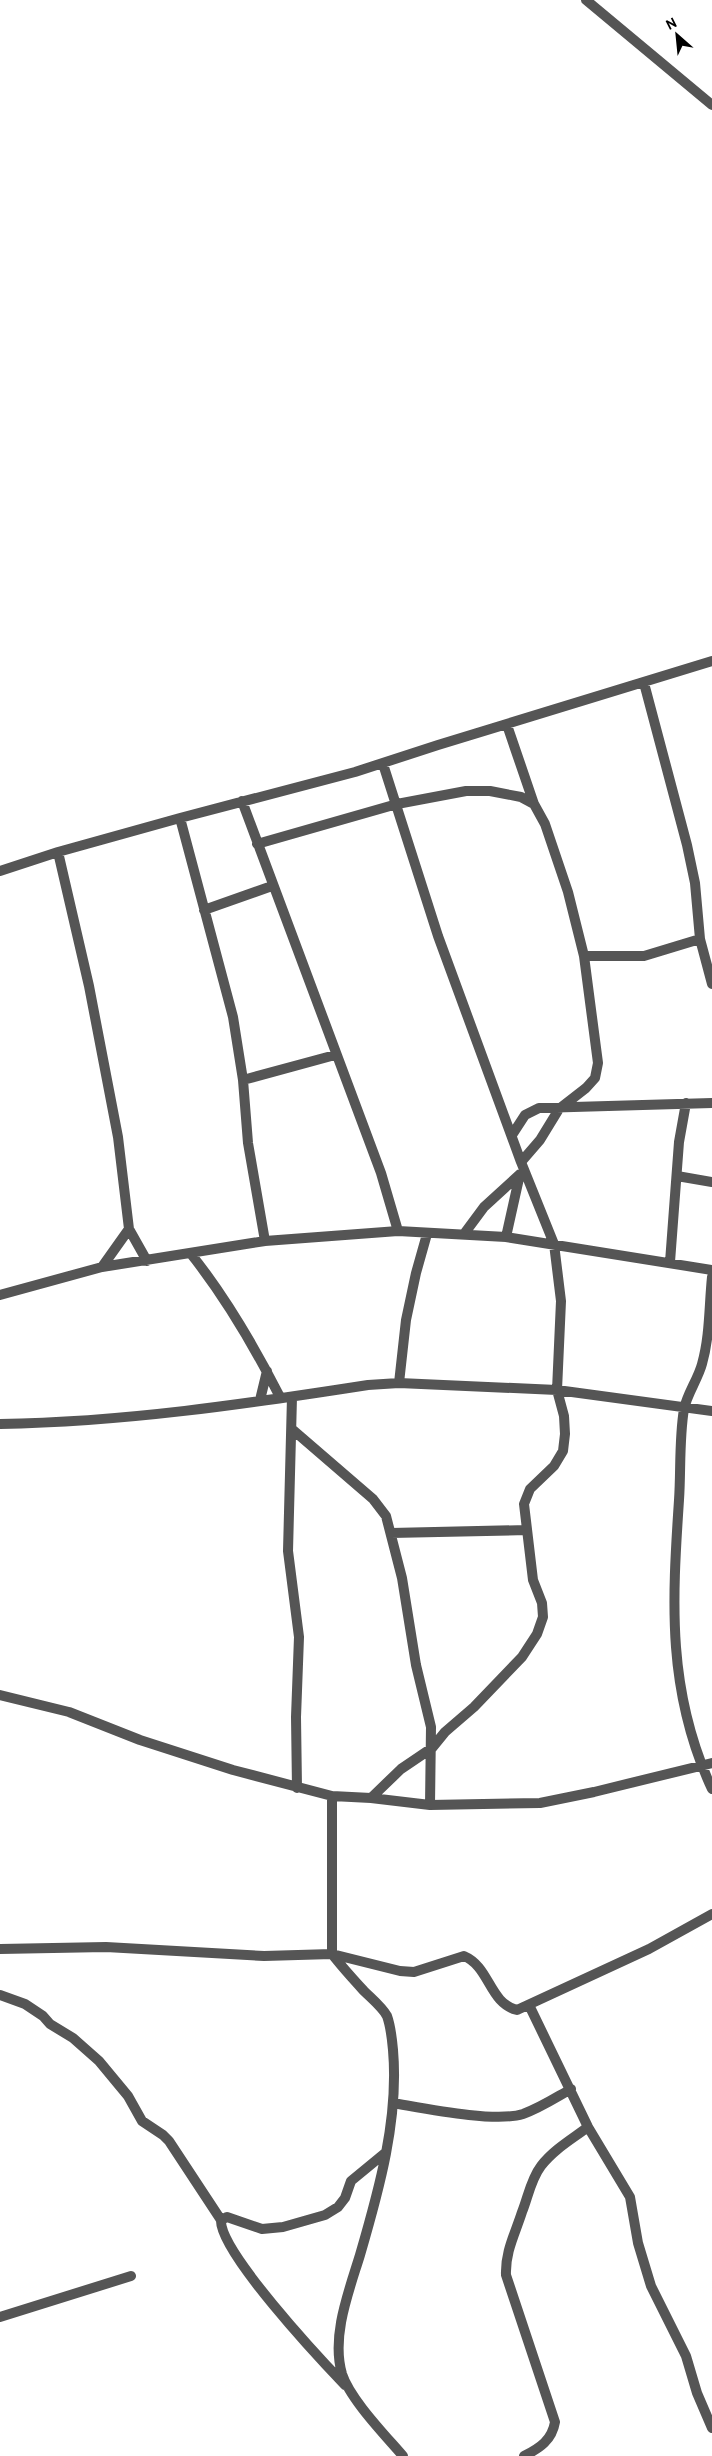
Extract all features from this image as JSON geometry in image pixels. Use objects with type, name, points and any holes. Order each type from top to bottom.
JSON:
[{"type":"street","points":[[586,0],[712,105]]},
{"type":"street","points":[[0,871],[58,852],[383,764],[712,661]]},
{"type":"street","points":[[644,683],[687,845],[696,892],[700,940],[712,984]]},
{"type":"street","points":[[464,1234],[484,1207],[521,1168],[559,1109],[586,1088],[595,1078],[598,1063],[584,956],[553,845],[534,804],[507,725]]},
{"type":"street","points":[[371,1798],[400,1769],[432,1748],[444,1732],[474,1707],[522,1656],[537,1634],[543,1617],[542,1603],[533,1580],[524,1504],[530,1489],[554,1466],[563,1451],[564,1416],[556,1390],[561,1301],[554,1244],[521,1168],[512,1135],[438,936],[383,764]]},
{"type":"street","points":[[257,844],[397,804],[475,790],[521,797],[534,804]]},
{"type":"street","points":[[242,801],[272,886],[381,1174],[398,1231]]},
{"type":"street","points":[[180,818],[233,1017],[243,1080],[248,1143],[265,1241]]},
{"type":"street","points":[[58,852],[89,986],[118,1137],[129,1228],[147,1261]]},
{"type":"street","points":[[204,910],[272,886]]},
{"type":"street","points":[[584,956],[644,956],[700,940]]},
{"type":"street","points":[[243,1080],[335,1054]]},
{"type":"street","points":[[670,1262],[679,1142],[686,1103]]},
{"type":"street","points":[[512,1135],[524,1115],[538,1108],[559,1109],[712,1103]]},
{"type":"street","points":[[506,1237],[521,1168]]},
{"type":"street","points":[[677,1176],[712,1182]]},
{"type":"street","points":[[102,1267],[129,1228]]},
{"type":"street","points":[[0,1295],[102,1267],[265,1241],[398,1231],[506,1237],[712,1270]]},
{"type":"street","points":[[399,1383],[407,1312],[427,1234]]},
{"type":"street","points":[[191,1254],[245,1329],[280,1397]]},
{"type":"street","points":[[712,1277],[705,1351],[684,1408],[675,1560],[674,1630],[675,1656],[683,1705],[701,1766],[712,1789]]},
{"type":"street","points":[[260,1400],[267,1372]]},
{"type":"street","points":[[0,1424],[54,1423],[172,1413],[368,1385],[399,1383],[556,1390],[712,1411]]},
{"type":"street","points":[[292,1397],[293,1430],[288,1551],[299,1637],[296,1717],[297,1788]]},
{"type":"street","points":[[293,1430],[382,1508],[392,1533],[402,1578],[416,1665],[428,1711],[432,1748],[430,1805]]},
{"type":"street","points":[[392,1533],[527,1530]]},
{"type":"street","points":[[0,1695],[69,1712],[140,1740],[232,1770],[332,1796],[371,1798],[430,1805],[540,1803],[594,1792],[712,1763]]},
{"type":"street","points":[[332,1796],[332,1954],[387,2017],[391,2032],[394,2067],[393,2103],[376,2202],[345,2303],[339,2347],[342,2374],[350,2391]]},
{"type":"street","points":[[0,1949],[106,1947],[264,1956],[332,1954],[400,1971],[414,1972],[464,1956],[477,1964],[502,2003],[517,2010],[648,1949],[712,1914]]},
{"type":"street","points":[[0,1995],[25,2004],[43,2016],[50,2024],[73,2038],[99,2061],[128,2096],[142,2121],[163,2135],[169,2142],[221,2220],[220,2226],[227,2239],[259,2287],[289,2324],[350,2391],[403,2456]]},
{"type":"street","points":[[529,2005],[588,2127],[630,2197],[638,2243],[651,2286],[686,2356],[697,2393],[712,2428]]},
{"type":"street","points":[[393,2103],[461,2114],[511,2116],[536,2108],[571,2089]]},
{"type":"street","points":[[524,2456],[546,2442],[553,2432],[555,2422],[506,2275],[509,2246],[533,2179],[540,2166],[551,2154],[588,2127]]},
{"type":"street","points":[[221,2220],[226,2217],[262,2229],[305,2222],[325,2215],[338,2207],[345,2198],[351,2181],[385,2153]]},
{"type":"street","points":[[0,2318],[132,2276]]}]
